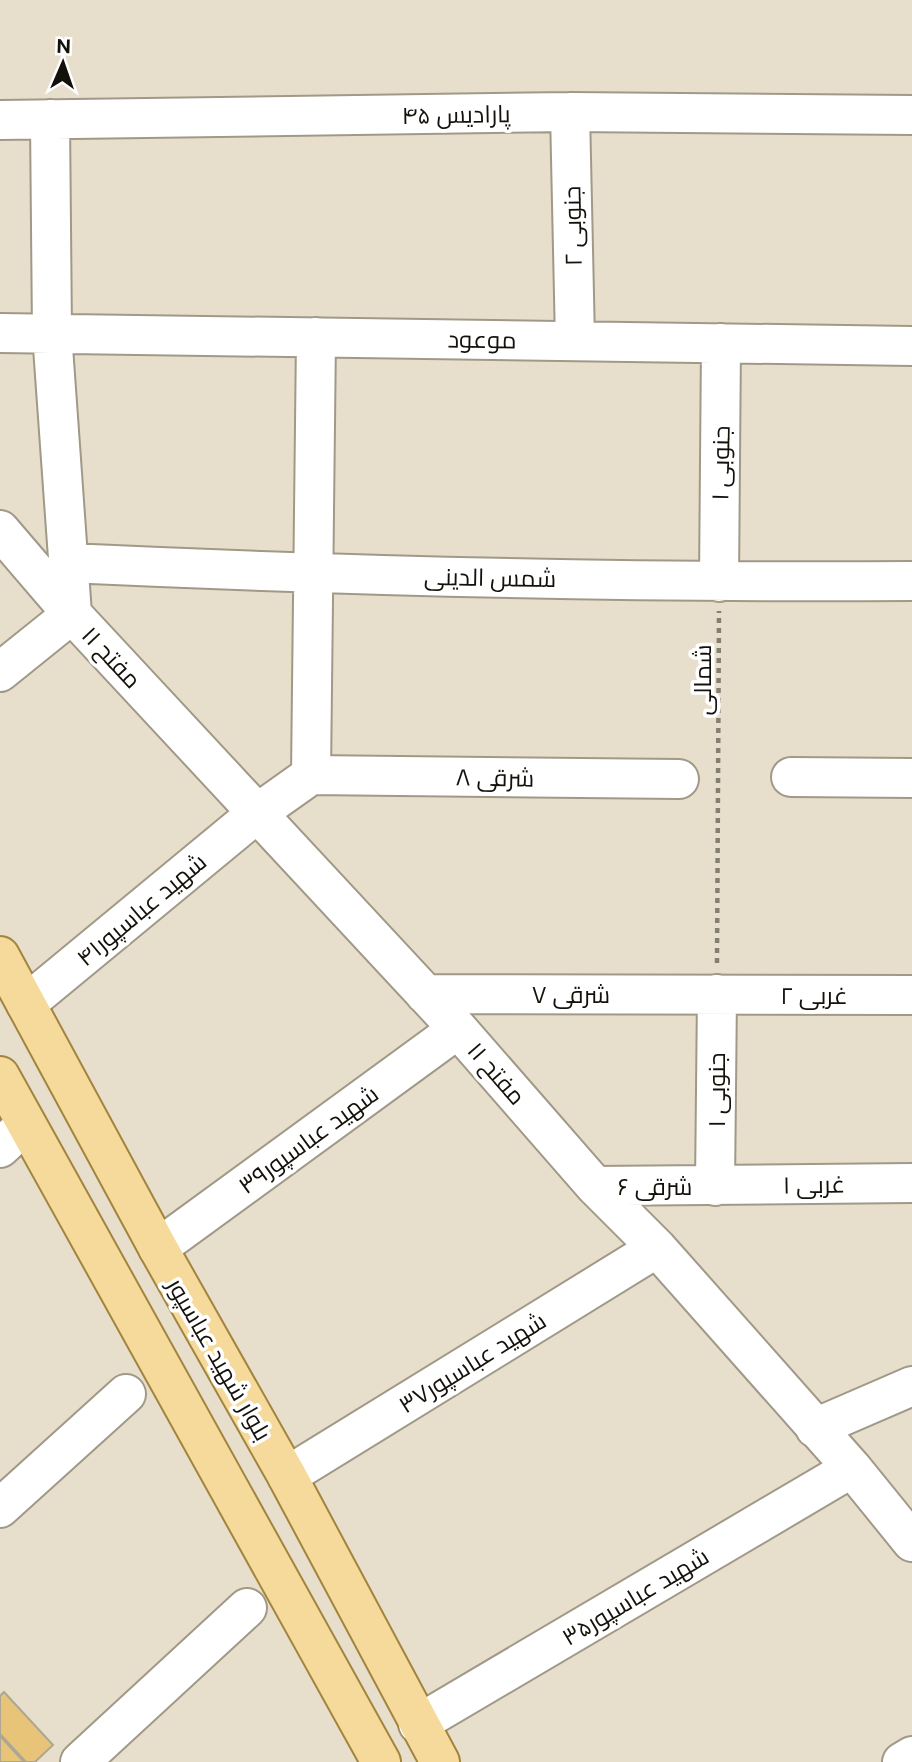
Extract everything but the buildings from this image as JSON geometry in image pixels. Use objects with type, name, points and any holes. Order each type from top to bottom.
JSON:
[{"type":"main road","name":"بلوار شهید عباسپور","points":[[0,956],[158,1248],[287,1476],[440,1762]]},
{"type":"main road","points":[[0,1076],[13,1136],[159,1359],[381,1762]]},
{"type":"street","name":"پارادیس ۴۵","points":[[0,120],[570,112],[912,114]]},
{"type":"street","name":"جنوبی ۲","points":[[570,112],[575,341]]},
{"type":"street","name":"مفتح ۱۱","points":[[50,119],[52,334],[72,614]]},
{"type":"street","name":"موعود","points":[[0,333],[912,346]]},
{"type":"street","points":[[311,775],[316,337]]},
{"type":"street","name":"۱ جنوبی","points":[[719,582],[722,343]]},
{"type":"street","name":"مفتح ۱۱","points":[[0,530],[72,614],[458,1028],[595,1186],[657,1248],[814,1428],[908,1530]]},
{"type":"street","name":"شمس الدینی","points":[[68,563],[314,574],[719,582],[912,581]]},
{"type":"street","points":[[0,671],[72,614]]},
{"type":"street","name":"شرقی ۸","points":[[311,775],[679,779]]},
{"type":"street","name":"۴۱شهید عباسپور","points":[[26,1004],[256,814],[311,775]]},
{"type":"street","points":[[791,776],[912,778]]},
{"type":"street","name":"شرقی ۷","points":[[425,994],[717,995]]},
{"type":"street","name":"غربی ۲","points":[[717,995],[912,995]]},
{"type":"street","name":"جنوبی ۱","points":[[715,1186],[717,995]]},
{"type":"street","name":"شهید عباسپور۳۹","points":[[158,1248],[458,1028]]},
{"type":"street","name":"غربی ۱","points":[[715,1186],[912,1183]]},
{"type":"street","name":"شرقی ۶","points":[[595,1186],[715,1186]]},
{"type":"street","name":"شهید عباسپور۳۷","points":[[287,1476],[657,1248]]},
{"type":"street","points":[[814,1428],[912,1386]]},
{"type":"street","points":[[0,1508],[126,1394]]},
{"type":"street","name":"شهید عباسپور۳۵","points":[[418,1724],[852,1468]]},
{"type":"street","points":[[80,1762],[247,1608]]},
{"type":"street","points":[[902,1762],[912,1756]]},
{"type":"path","name":"شمالی","points":[[717,995],[719,582]]}]
